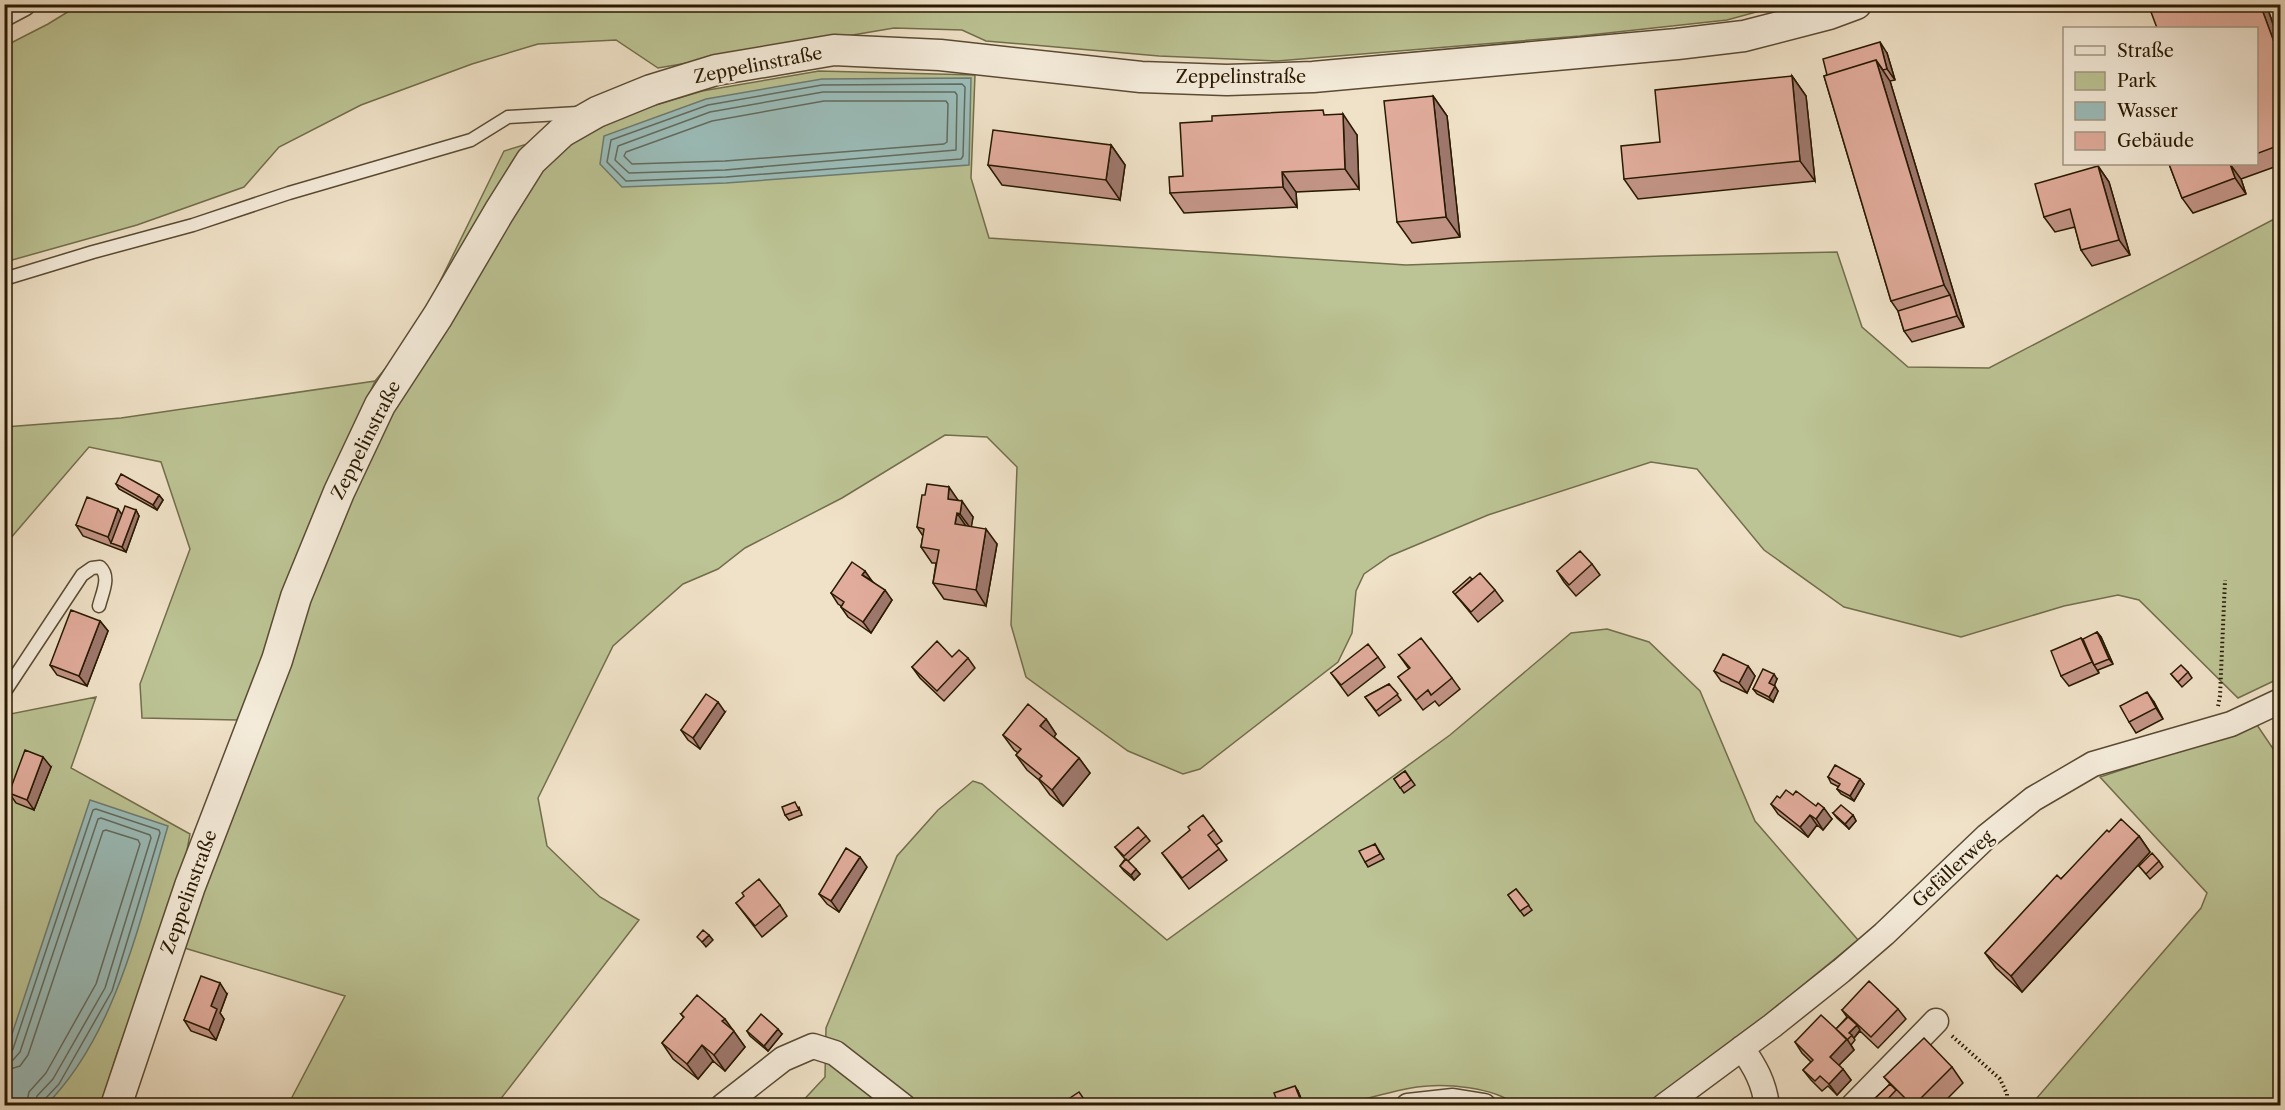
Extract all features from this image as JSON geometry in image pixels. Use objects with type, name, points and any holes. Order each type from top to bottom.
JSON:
[{"type":"street","points":[[4,14],[23,4]]},
{"type":"street","name":"Zeppelinstraße","points":[[116,1106],[190,886],[277,660],[296,597],[339,492],[375,416],[531,161],[562,132],[597,112],[651,90],[716,69],[834,50],[940,55],[1141,76],[1227,80],[1313,77],[1733,37],[1829,14],[1856,4]]},
{"type":"street","name":"Gefällerweg","points":[[1664,1106],[1742,1048],[1884,934],[1987,836],[2033,799],[2093,764],[2141,748],[2211,730],[2256,714],[2280,701]]},
{"type":"street","points":[[1853,1106],[1936,1021]]},
{"type":"street","points":[[723,1106],[783,1059],[813,1046],[835,1053],[855,1066],[903,1106]]},
{"type":"street","points":[[1742,1048],[1764,1085],[1767,1106]]},
{"type":"street","points":[[1408,1106],[1453,1101],[1484,1106]]},
{"type":"lane","points":[[4,279],[193,225],[471,140],[508,117],[597,112]]},
{"type":"lane","points":[[4,693],[82,575],[92,568],[100,567],[105,572],[106,579],[99,606]]},
{"type":"path","points":[[2211,730],[2220,696],[2225,580]]},
{"type":"path","points":[[1936,1021],[2000,1079],[2007,1094],[2007,1106]]},
{"type":"green space","points":[[79,5],[1782,5],[1727,20],[1580,36],[1277,61],[1159,56],[986,41],[962,30],[894,28],[658,68],[616,40],[538,44],[472,64],[361,105],[279,147],[244,187],[137,225],[5,262],[5,46]]},
{"type":"green space","points":[[819,71],[975,75],[971,178],[989,238],[1406,265],[1837,252],[1862,327],[1908,367],[1989,368],[2280,216],[2280,678],[2238,698],[2139,600],[2118,595],[2064,606],[1961,637],[1844,607],[1764,550],[1697,469],[1651,462],[1488,515],[1390,556],[1364,574],[1356,591],[1352,633],[1338,662],[1200,769],[1183,774],[1128,751],[1026,677],[1011,625],[1017,467],[987,437],[945,435],[842,498],[745,548],[718,569],[683,584],[613,646],[538,798],[547,846],[600,897],[639,920],[496,1105],[288,1105],[345,996],[181,947],[332,537],[401,394],[375,381],[403,347],[428,306],[504,151],[702,91]]},
{"type":"green space","points":[[375,381],[300,554],[252,689],[237,720],[142,718],[140,684],[190,549],[161,462],[89,447],[9,540],[5,541],[5,427],[121,418]]},
{"type":"green space","points":[[1607,629],[1649,642],[1700,691],[1755,821],[1858,940],[1733,1042],[1645,1105],[1516,1105],[1507,1099],[1482,1090],[1455,1086],[1428,1086],[1378,1095],[1340,1106],[798,1106],[825,1077],[826,1028],[897,856],[938,810],[973,781],[982,784],[1167,940],[1450,735],[1571,633]]},
{"type":"green space","points":[[96,697],[71,768],[190,834],[185,862],[169,916],[116,1055],[102,1105],[5,1106],[5,715]]},
{"type":"green space","points":[[2257,725],[2280,759],[2280,1105],[2030,1106],[2201,908],[2207,893],[2100,777]]},
{"type":"water","points":[[971,78],[969,165],[726,183],[622,187],[600,164],[604,136],[706,99],[822,79]]},
{"type":"water","points":[[90,800],[168,826],[123,974],[91,1045],[70,1077],[46,1105],[5,1105],[5,1055]]},
{"type":"building","points":[[2148,4],[2260,4],[2274,42],[2280,39],[2280,145],[2258,153],[2258,27],[2157,27]]},
{"type":"building","points":[[1880,42],[1887,69],[1883,70],[1876,60],[1827,75],[1823,59]]},
{"type":"building","points":[[1876,60],[1944,285],[1891,301],[1824,76]]},
{"type":"building","points":[[1792,76],[1800,161],[1624,179],[1621,146],[1660,142],[1655,90]]},
{"type":"building","points":[[1433,96],[1446,217],[1397,222],[1384,101]]},
{"type":"building","points":[[1323,110],[1324,115],[1343,114],[1345,169],[1282,172],[1283,187],[1170,193],[1169,177],[1183,176],[1180,123],[1212,121],[1212,116]]},
{"type":"building","points":[[993,130],[1111,145],[1106,180],[988,165]]},
{"type":"building","points":[[2169,165],[2230,165],[2235,178],[2182,198]]},
{"type":"building","points":[[2098,166],[2119,240],[2081,250],[2070,209],[2044,217],[2035,184]]},
{"type":"building","points":[[1950,295],[1957,316],[1904,331],[1898,311]]},
{"type":"building","points":[[121,474],[159,495],[153,505],[116,484]]},
{"type":"building","points":[[927,484],[949,487],[948,499],[962,501],[960,514],[957,513],[955,524],[986,529],[976,590],[933,583],[939,550],[921,547],[924,529],[917,527],[922,495],[925,495]]},
{"type":"building","points":[[87,497],[118,509],[108,537],[76,525]]},
{"type":"building","points":[[125,506],[136,510],[122,547],[111,543]]},
{"type":"building","points":[[1580,551],[1592,564],[1569,585],[1557,571]]},
{"type":"building","points":[[852,562],[865,571],[862,575],[885,590],[863,622],[841,607],[844,602],[831,593]]},
{"type":"building","points":[[1480,573],[1495,590],[1471,612],[1455,594]]},
{"type":"building","points":[[1470,577],[1472,579],[1455,594],[1459,599],[1453,592]]},
{"type":"building","points":[[71,610],[100,621],[79,676],[50,665]]},
{"type":"building","points":[[2097,632],[2109,659],[2094,665],[2083,639]]},
{"type":"building","points":[[1421,638],[1452,678],[1431,695],[1428,690],[1416,700],[1398,677],[1410,668],[1399,655]]},
{"type":"building","points":[[2081,638],[2092,662],[2061,676],[2051,651]]},
{"type":"building","points":[[937,641],[952,657],[959,650],[968,658],[937,691],[912,667]]},
{"type":"building","points":[[1368,644],[1378,657],[1341,685],[1331,673]]},
{"type":"building","points":[[1723,654],[1748,666],[1739,683],[1714,671]]},
{"type":"building","points":[[2181,665],[2188,672],[2178,682],[2171,674]]},
{"type":"building","points":[[1763,669],[1774,674],[1769,683],[1775,686],[1769,697],[1753,689]]},
{"type":"building","points":[[1389,684],[1398,694],[1376,711],[1365,697]]},
{"type":"building","points":[[2147,692],[2156,708],[2129,722],[2120,706]]},
{"type":"building","points":[[706,694],[718,702],[693,738],[681,730]]},
{"type":"building","points":[[1028,704],[1046,719],[1040,726],[1079,758],[1052,790],[1039,779],[1042,776],[1016,755],[1021,749],[1003,735]]},
{"type":"building","points":[[25,750],[43,757],[27,800],[9,793]]},
{"type":"building","points":[[1835,765],[1860,779],[1850,796],[1837,789],[1840,784],[1828,777]]},
{"type":"building","points":[[1405,771],[1411,780],[1400,788],[1394,779]]},
{"type":"building","points":[[1786,790],[1793,795],[1796,791],[1816,806],[1818,803],[1824,808],[1816,819],[1810,815],[1800,827],[1771,804]]},
{"type":"building","points":[[795,802],[799,810],[785,815],[782,807]]},
{"type":"building","points":[[1841,805],[1853,815],[1845,824],[1833,813]]},
{"type":"building","points":[[1203,815],[1214,830],[1208,835],[1219,849],[1182,878],[1162,853],[1190,830],[1188,827]]},
{"type":"building","points":[[2121,819],[2139,836],[2011,976],[1985,953],[2057,875],[2061,879],[2107,830],[2109,832]]},
{"type":"building","points":[[1138,827],[1146,836],[1124,856],[1115,847]]},
{"type":"building","points":[[1375,844],[1380,854],[1365,862],[1359,851]]},
{"type":"building","points":[[846,848],[860,857],[831,901],[819,894]]},
{"type":"building","points":[[2152,853],[2159,861],[2146,874],[2139,866]]},
{"type":"building","points":[[1126,859],[1136,869],[1131,875],[1120,866]]},
{"type":"building","points":[[759,879],[780,905],[755,926],[736,903],[744,896],[742,893]]},
{"type":"building","points":[[1516,889],[1529,905],[1520,911],[1508,895]]},
{"type":"building","points":[[703,930],[709,935],[702,942],[697,937]]},
{"type":"building","points":[[201,976],[220,983],[211,1006],[217,1009],[209,1030],[184,1020]]},
{"type":"building","points":[[1869,981],[1898,1009],[1871,1037],[1842,1010]]},
{"type":"building","points":[[697,995],[725,1019],[722,1021],[734,1031],[714,1055],[702,1045],[687,1064],[662,1043],[684,1017],[681,1014]]},
{"type":"building","points":[[761,1014],[778,1029],[764,1046],[747,1031]]},
{"type":"building","points":[[1821,1015],[1847,1039],[1830,1057],[1843,1069],[1829,1084],[1820,1076],[1815,1081],[1803,1070],[1813,1060],[1795,1042]]},
{"type":"building","points":[[1848,1017],[1857,1025],[1849,1033],[1852,1035],[1847,1040],[1836,1029]]},
{"type":"building","points":[[1924,1038],[1952,1067],[1913,1106],[1884,1077]]},
{"type":"building","points":[[1890,1084],[1896,1090],[1885,1102],[1888,1106],[1867,1106]]},
{"type":"building","points":[[1295,1086],[1301,1101],[1290,1106],[1279,1106],[1274,1093]]},
{"type":"building","points":[[1079,1092],[1086,1102],[1081,1106],[1062,1106],[1061,1104]]}]
